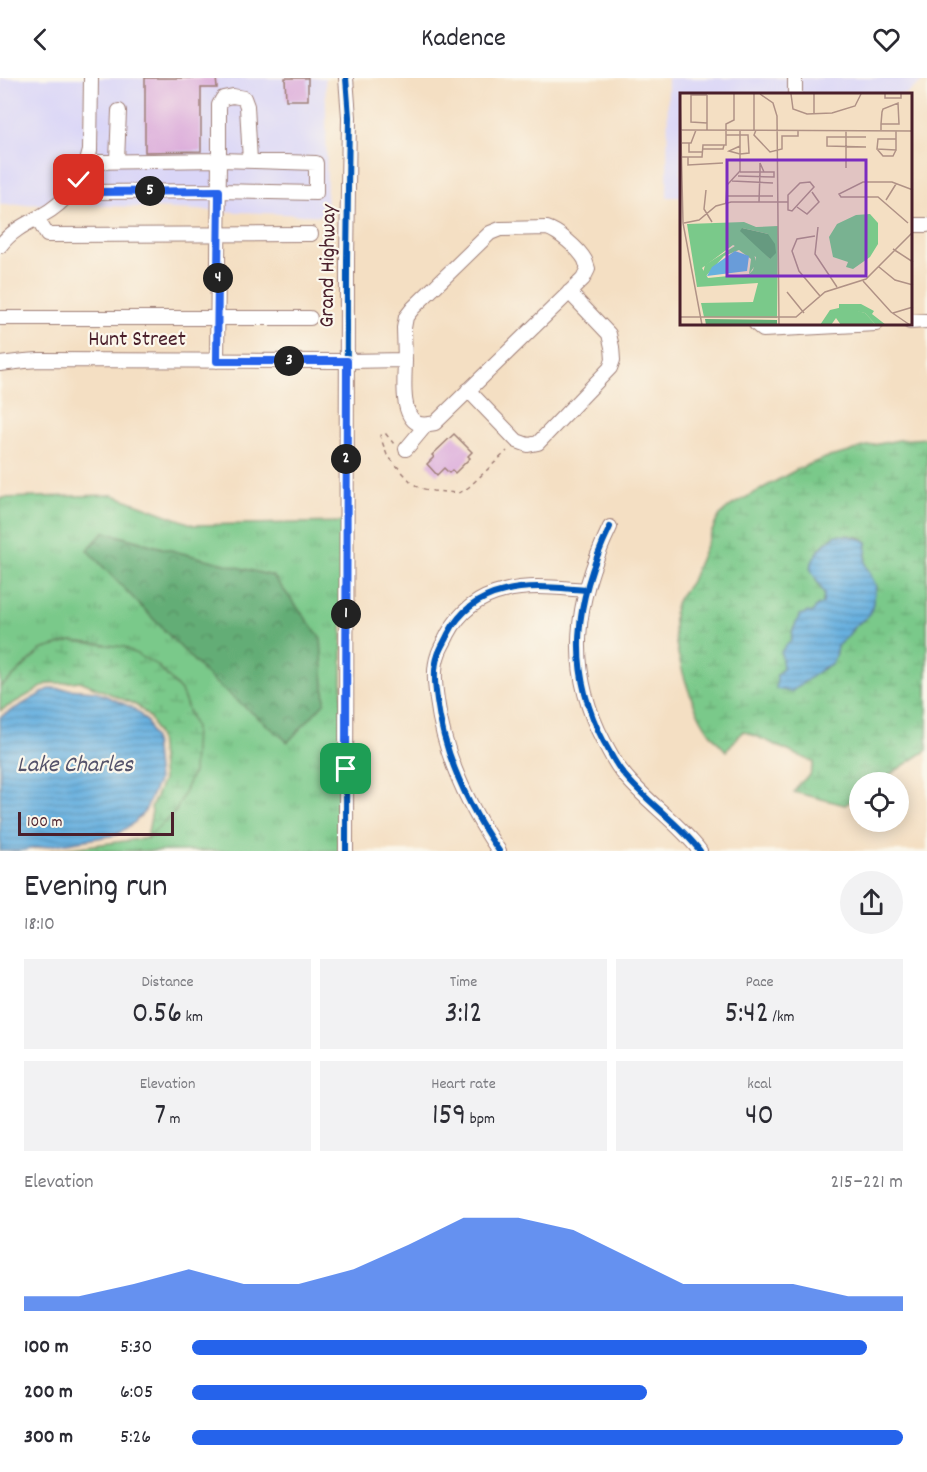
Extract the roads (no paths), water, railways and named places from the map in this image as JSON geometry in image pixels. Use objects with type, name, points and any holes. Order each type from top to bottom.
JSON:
[{"type":"street","points":[[0,246],[12,233],[60,204],[79,180],[87,162],[91,139],[91,78]]},
{"type":"street","name":"Grand Highway","points":[[346,78],[349,117],[346,851]]},
{"type":"street","points":[[217,361],[219,105],[223,98],[233,96],[244,98],[247,106],[250,161]]},
{"type":"street","points":[[117,161],[119,111]]},
{"type":"street","points":[[73,189],[91,192],[316,193],[316,163],[219,160],[87,162]]},
{"type":"street","points":[[37,218],[47,235],[311,234]]},
{"type":"street","points":[[547,228],[557,232],[579,252],[588,269],[583,279],[569,292],[435,423],[426,425],[417,423],[409,415],[406,406],[404,328],[406,317],[490,234],[500,229],[547,228]]},
{"type":"street","points":[[468,390],[517,441],[528,446],[538,443],[610,368],[613,360],[609,334],[569,292]]},
{"type":"street","points":[[0,318],[310,318]]},
{"type":"street","points":[[912,322],[927,321]]},
{"type":"street","points":[[758,326],[763,330],[838,326]]},
{"type":"street","name":"Hunt Street","points":[[0,364],[39,360],[405,360]]},
{"type":"street","points":[[402,449],[426,425]]},
{"type":"street","points":[[610,527],[599,551],[581,610],[578,635],[579,660],[588,706],[597,729],[621,771],[661,813],[683,831],[700,851]]},
{"type":"street","points":[[499,851],[467,799],[444,738],[435,684],[438,654],[459,615],[487,597],[519,588],[586,590]]},
{"type":"water","points":[[836,535],[852,536],[867,542],[865,564],[876,586],[872,608],[868,616],[854,627],[837,646],[832,663],[791,692],[776,689],[777,675],[783,668],[781,652],[791,641],[800,615],[812,613],[823,603],[824,594],[810,568],[820,549]]},
{"type":"water","name":"Lake Charles","points":[[51,688],[95,691],[139,713],[147,722],[154,739],[158,781],[145,811],[135,822],[116,835],[18,851],[0,851],[0,717]]}]
